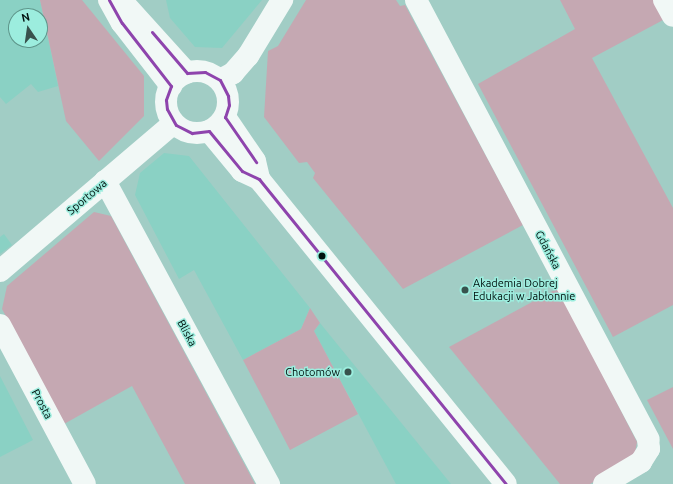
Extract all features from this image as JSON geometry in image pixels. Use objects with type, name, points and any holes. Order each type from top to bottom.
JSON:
[{"type":"street","points":[[109,0],[122,23],[170,86]]},
{"type":"street","points":[[121,0],[187,73]]},
{"type":"street","points":[[220,80],[232,73],[248,56],[282,0]]},
{"type":"street","name":"Gdańska","points":[[416,0],[648,440],[649,449],[641,462],[604,484]]},
{"type":"street","points":[[664,0],[673,16]]},
{"type":"street","points":[[205,72],[220,80],[228,96],[229,105],[225,117],[209,131],[192,133],[174,123],[167,109],[166,100],[170,86],[187,73],[205,72]]},
{"type":"street","points":[[225,117],[255,160],[259,179]]},
{"type":"street","name":"Sportowa","points":[[0,271],[174,123]]},
{"type":"street","points":[[209,131],[242,171],[259,179],[506,484]]},
{"type":"street","name":"Bliska","points":[[105,181],[269,484]]},
{"type":"street","name":"Prosta","points":[[0,325],[85,484]]},
{"type":"shaded area","points":[[0,0],[40,0],[42,8],[8,8],[8,48],[48,48],[48,38],[58,86],[38,92],[31,84],[6,104],[0,97]]},
{"type":"shaded area","points":[[40,0],[82,0],[144,76],[144,116],[99,161],[66,121],[48,37],[48,8],[42,8]]},
{"type":"shaded area","points":[[166,0],[262,0],[222,48],[195,47],[170,18]]},
{"type":"shaded area","points":[[306,0],[396,0],[400,6],[405,5],[523,225],[403,289],[313,178],[315,173],[307,162],[299,163],[264,117],[268,51],[278,46]]},
{"type":"shaded area","points":[[560,0],[656,0],[665,19],[592,58],[673,208],[673,305],[613,337],[478,84],[575,29]]},
{"type":"shaded area","points":[[164,153],[189,156],[310,308],[301,329],[243,360],[194,270],[179,279],[135,195],[140,173]]},
{"type":"shaded area","points":[[94,212],[111,216],[255,484],[185,484],[132,386],[64,424],[2,309],[7,286]]},
{"type":"shaded area","points":[[4,234],[12,245],[0,254],[0,237]]},
{"type":"shaded area","points":[[558,288],[637,442],[634,458],[590,484],[560,484],[449,347]]},
{"type":"shaded area","points":[[310,308],[320,323],[314,331],[358,414],[290,450],[243,360],[301,329]]},
{"type":"shaded area","name":"Chotomów","points":[[320,323],[451,484],[396,484],[314,331]]},
{"type":"shaded area","points":[[0,376],[33,440],[0,457]]},
{"type":"shaded area","points":[[673,387],[673,449],[647,400]]},
{"type":"transit line","points":[[109,0],[122,23],[171,86],[166,100],[167,109],[176,125],[192,133],[209,131],[242,171],[259,179],[506,484]]},
{"type":"transit line","points":[[152,32],[187,73],[205,72],[220,80],[228,96],[229,105],[225,117],[256,162]]},
{"type":"place","name":"Akademia Dobrej Edukacji w Jabłonnie","points":[[465,290]]},
{"type":"place","name":"Chotomów","points":[[348,372]]}]
